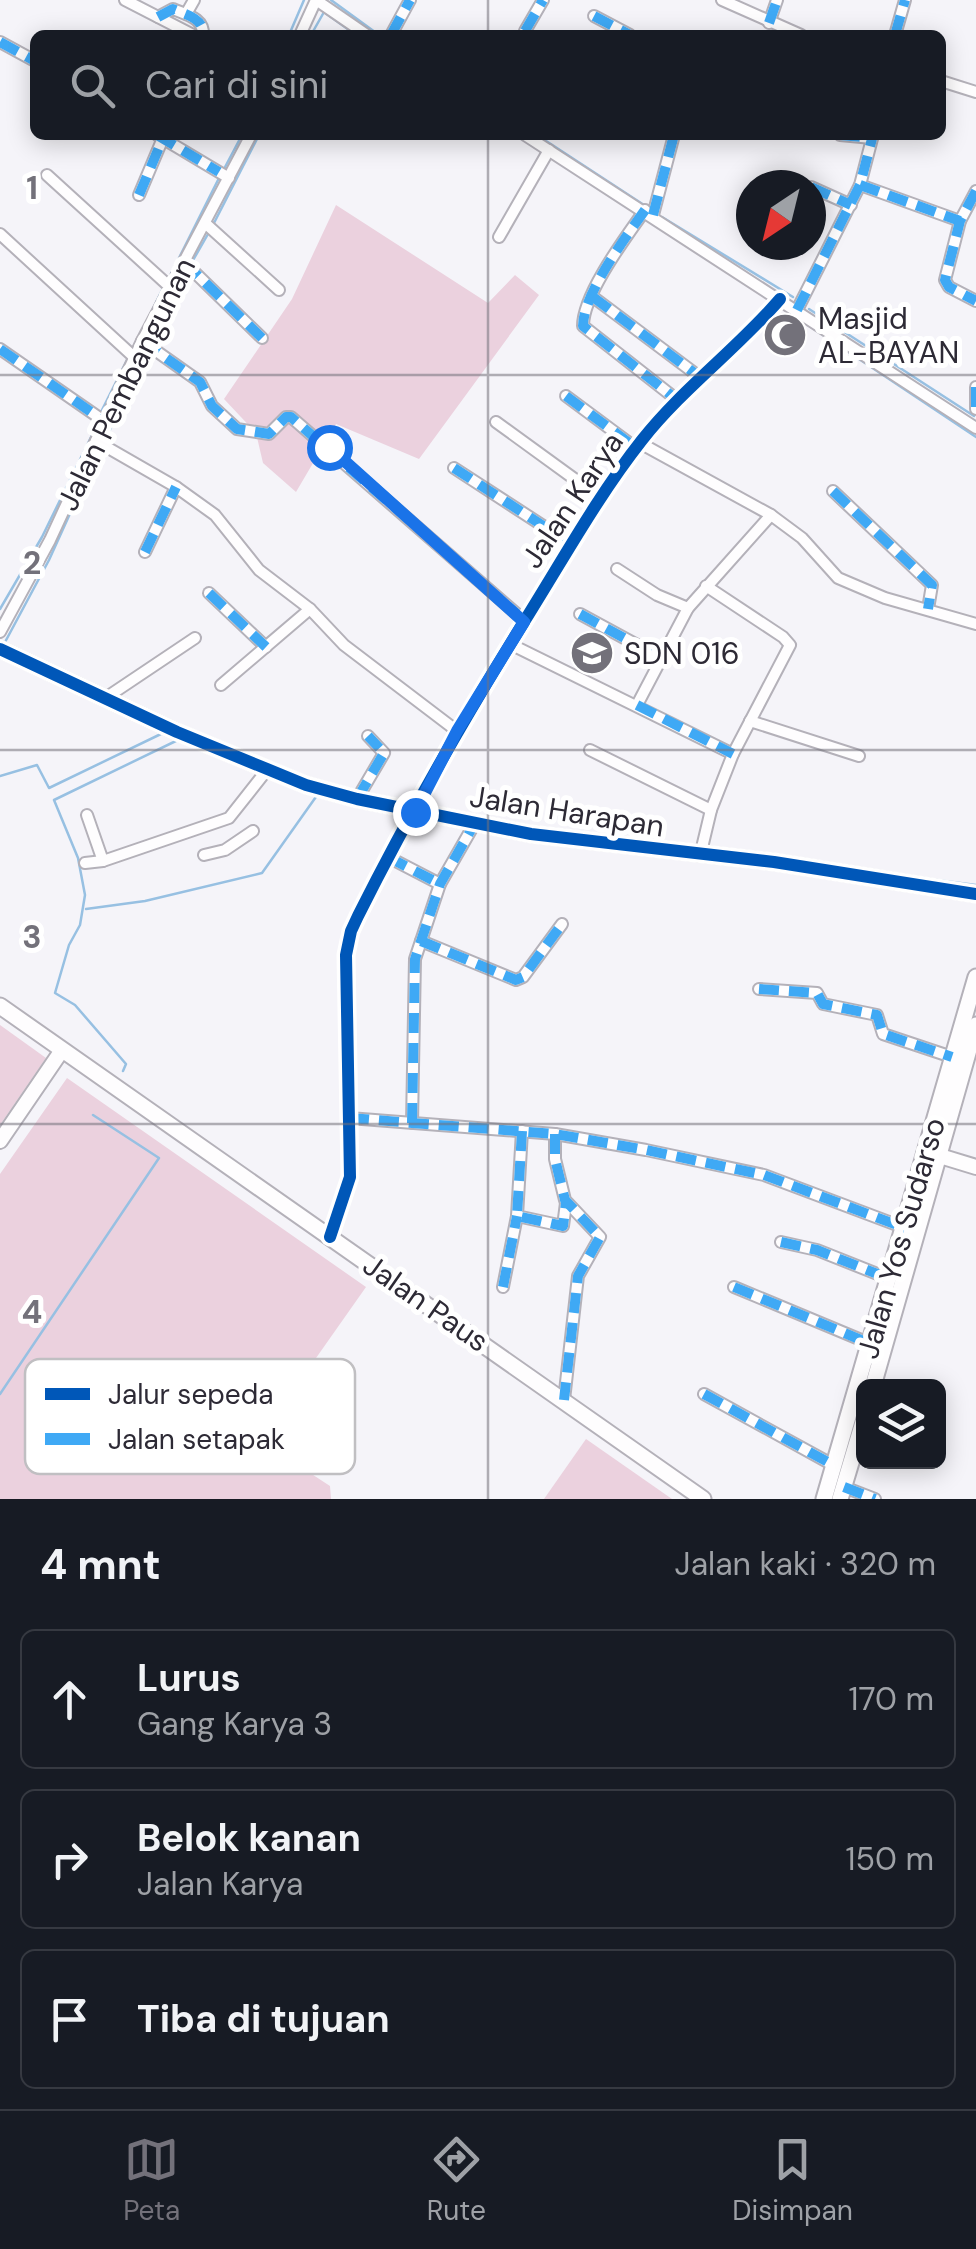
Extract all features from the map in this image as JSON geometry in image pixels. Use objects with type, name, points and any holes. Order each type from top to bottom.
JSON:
[{"type":"main road","name":"Jalan Yos Sudarso","points":[[824,1499],[870,1344],[891,1300],[890,1280],[976,977]]},
{"type":"main road","name":"Jalan Paus","points":[[0,1006],[60,1053],[687,1499]]},
{"type":"main road","name":"Jalan Paus","points":[[0,1016],[330,1237],[704,1499]]},
{"type":"main road","name":"Jalan Yos Sudarso","points":[[874,1379],[891,1300],[940,1156],[976,1024]]},
{"type":"main road","points":[[842,1493],[856,1446]]},
{"type":"street","points":[[125,0],[184,30]]},
{"type":"street","points":[[186,14],[194,0]]},
{"type":"street","points":[[302,30],[316,0],[360,30]]},
{"type":"street","points":[[393,30],[410,0]]},
{"type":"street","points":[[527,30],[543,0]]},
{"type":"street","points":[[722,0],[788,30]]},
{"type":"street","points":[[769,23],[777,0]]},
{"type":"street","points":[[896,30],[905,0]]},
{"type":"street","points":[[163,30],[163,20],[174,9],[198,20],[204,30]]},
{"type":"street","points":[[594,16],[621,30]]},
{"type":"street","points":[[0,42],[30,58]]},
{"type":"street","points":[[946,82],[976,92]]},
{"type":"street","points":[[139,195],[159,140]]},
{"type":"street","points":[[167,140],[229,178]]},
{"type":"street","name":"Jalan Pembangunan","points":[[0,632],[99,443],[100,418],[167,285],[184,262],[249,140]]},
{"type":"street","points":[[533,140],[976,428]]},
{"type":"street","points":[[672,140],[649,213],[613,256],[583,315],[583,326],[676,399]]},
{"type":"street","points":[[797,310],[860,185],[871,140]]},
{"type":"street","points":[[499,237],[549,150]]},
{"type":"street","points":[[48,175],[167,285]]},
{"type":"street","points":[[860,185],[960,221]]},
{"type":"street","points":[[976,192],[960,221],[945,280],[949,287],[976,301]]},
{"type":"street","points":[[826,194],[851,205]]},
{"type":"street","points":[[205,223],[278,290]]},
{"type":"street","points":[[0,234],[134,356]]},
{"type":"street","points":[[184,262],[262,338]]},
{"type":"street","points":[[593,296],[702,378]]},
{"type":"street","name":"Jalan Karya","points":[[330,1237],[350,1176],[346,956],[351,931],[457,731],[571,544],[638,445],[676,399],[735,348],[780,299]]},
{"type":"street","points":[[142,341],[200,382],[212,406],[237,428],[269,434],[286,417],[291,417],[524,622]]},
{"type":"street","points":[[0,349],[100,418]]},
{"type":"street","points":[[976,387],[976,410]]},
{"type":"street","points":[[566,396],[638,445],[771,515],[802,538],[838,578],[885,598],[976,624]]},
{"type":"street","points":[[496,422],[602,500]]},
{"type":"street","points":[[99,443],[176,486],[224,522],[260,570],[310,608],[344,645],[457,731]]},
{"type":"street","points":[[454,468],[571,544]]},
{"type":"street","points":[[145,552],[176,486]]},
{"type":"street","points":[[833,491],[932,584],[928,609]]},
{"type":"street","points":[[637,705],[688,608],[771,515]]},
{"type":"street","points":[[617,569],[657,595],[688,608]]},
{"type":"street","points":[[701,854],[711,810],[733,754],[789,650],[788,642],[706,586]]},
{"type":"street","points":[[208,593],[266,646]]},
{"type":"street","points":[[220,685],[310,608]]},
{"type":"street","points":[[580,614],[661,658]]},
{"type":"street","points":[[104,699],[195,638]]},
{"type":"street","points":[[510,644],[733,754]]},
{"type":"street","name":"Jalan Harapan","points":[[0,649],[172,735],[306,786],[357,799],[474,828],[774,862],[976,894]]},
{"type":"street","points":[[750,720],[859,756]]},
{"type":"street","points":[[357,799],[384,753],[368,736]]},
{"type":"street","points":[[590,750],[711,810]]},
{"type":"street","points":[[85,862],[102,861],[215,826],[240,807],[267,770]]},
{"type":"street","points":[[87,816],[102,861]]},
{"type":"street","points":[[215,826],[224,850]]},
{"type":"street","points":[[412,1123],[412,980],[440,884],[474,828]]},
{"type":"street","points":[[204,855],[224,850],[253,832]]},
{"type":"street","points":[[388,856],[440,884]]},
{"type":"street","points":[[421,941],[516,980],[523,977],[562,924]]},
{"type":"street","points":[[759,989],[817,993],[823,1004],[877,1015],[883,1034],[952,1058]]},
{"type":"street","points":[[0,1141],[60,1053]]},
{"type":"street","points":[[349,1118],[556,1134],[764,1175],[905,1228]]},
{"type":"street","points":[[503,1287],[516,1216],[522,1130]]},
{"type":"street","points":[[516,1216],[563,1226],[566,1203],[555,1160],[556,1134]]},
{"type":"street","points":[[940,1156],[976,1167]]},
{"type":"street","points":[[564,1400],[578,1276],[600,1237],[566,1203]]},
{"type":"street","points":[[781,1242],[818,1250],[890,1280]]},
{"type":"street","points":[[734,1287],[870,1344]]},
{"type":"street","points":[[704,1394],[835,1466]]},
{"type":"street","points":[[842,1493],[875,1499]]},
{"type":"shaded area","points":[[336,205],[488,303],[515,275],[539,295],[419,459],[336,424],[296,492],[263,463],[256,433],[224,399],[292,299]]},
{"type":"shaded area","points":[[0,1025],[46,1058],[0,1125]]},
{"type":"shaded area","points":[[67,1078],[366,1287],[315,1359],[25,1359],[25,1474],[312,1474],[330,1486],[331,1499],[0,1499],[0,1174]]},
{"type":"shaded area","points":[[586,1439],[672,1499],[544,1499]]},
{"type":"waterway","points":[[291,30],[304,0]]},
{"type":"waterway","points":[[331,0],[372,30]]},
{"type":"waterway","points":[[314,30],[324,12],[349,30]]},
{"type":"waterway","points":[[224,169],[239,140]]},
{"type":"waterway","points":[[214,223],[256,140]]},
{"type":"waterway","points":[[545,140],[644,205]]},
{"type":"waterway","points":[[168,280],[219,178]]},
{"type":"waterway","points":[[662,217],[793,297]]},
{"type":"waterway","points":[[192,262],[208,234]]},
{"type":"waterway","points":[[152,341],[185,276]]},
{"type":"waterway","points":[[149,317],[163,288]]},
{"type":"waterway","points":[[784,309],[976,437]]},
{"type":"waterway","points":[[809,309],[974,416]]},
{"type":"waterway","points":[[107,436],[147,351]]},
{"type":"waterway","points":[[101,412],[127,360]]},
{"type":"waterway","points":[[0,609],[42,537],[95,429]]},
{"type":"waterway","points":[[4,644],[49,560],[97,454]]},
{"type":"waterway","points":[[33,672],[152,728]]},
{"type":"waterway","points":[[0,776],[37,765],[49,788],[163,733]]},
{"type":"waterway","points":[[123,1071],[126,1064],[75,1005],[55,993],[69,945],[80,925],[85,895],[78,858],[54,800],[180,739]]},
{"type":"waterway","points":[[86,909],[145,901],[262,873],[318,794]]},
{"type":"waterway","points":[[365,808],[406,817]]},
{"type":"waterway","points":[[414,818],[445,824]]},
{"type":"waterway","points":[[581,847],[687,859]]},
{"type":"waterway","points":[[898,875],[976,885]]},
{"type":"waterway","points":[[0,1394],[159,1158],[93,1115]]},
{"type":"marked path","points":[[394,30],[410,0]]},
{"type":"marked path","points":[[526,30],[543,0]]},
{"type":"marked path","points":[[769,23],[777,0]]},
{"type":"marked path","points":[[896,30],[905,0]]},
{"type":"marked path","points":[[158,17],[173,9],[198,21],[203,30]]},
{"type":"marked path","points":[[594,16],[621,30]]},
{"type":"marked path","points":[[0,42],[30,58]]},
{"type":"marked path","points":[[139,195],[162,140]]},
{"type":"marked path","points":[[165,140],[219,172]]},
{"type":"marked path","points":[[653,215],[673,140]]},
{"type":"marked path","points":[[797,310],[860,185],[872,140]]},
{"type":"marked path","points":[[860,185],[960,221]]},
{"type":"marked path","points":[[976,191],[960,221],[945,280],[949,287],[976,301]]},
{"type":"marked path","points":[[826,194],[851,205]]},
{"type":"marked path","points":[[645,210],[598,282],[583,326],[676,399]]},
{"type":"marked path","points":[[184,262],[262,338]]},
{"type":"marked path","points":[[593,297],[701,378]]},
{"type":"marked path","points":[[142,341],[200,382],[212,406],[237,429],[269,434],[286,417],[291,417],[525,621]]},
{"type":"marked path","points":[[0,349],[104,421]]},
{"type":"marked path","points":[[976,387],[976,409]]},
{"type":"marked path","points":[[566,396],[636,448]]},
{"type":"marked path","points":[[454,468],[571,544]]},
{"type":"marked path","points":[[145,552],[176,487]]},
{"type":"marked path","points":[[833,491],[932,585],[928,609]]},
{"type":"marked path","points":[[209,593],[266,647]]},
{"type":"marked path","points":[[580,614],[661,658]]},
{"type":"marked path","points":[[637,705],[733,754]]},
{"type":"marked path","points":[[357,799],[384,753],[368,736]]},
{"type":"marked path","points":[[412,1123],[415,959],[440,884],[475,823]]},
{"type":"marked path","points":[[388,857],[440,884]]},
{"type":"marked path","points":[[421,941],[516,980],[523,977],[562,924]]},
{"type":"marked path","points":[[759,989],[817,993],[823,1004],[877,1015],[883,1034],[952,1057]]},
{"type":"marked path","points":[[349,1118],[555,1134],[646,1150],[764,1175],[905,1228]]},
{"type":"marked path","points":[[522,1131],[517,1216],[563,1226],[566,1203]]},
{"type":"marked path","points":[[555,1134],[555,1159],[565,1200],[600,1237],[578,1276],[564,1400]]},
{"type":"marked path","points":[[503,1287],[517,1216]]},
{"type":"marked path","points":[[781,1242],[817,1250],[890,1279]]},
{"type":"marked path","points":[[734,1287],[871,1344]]},
{"type":"marked path","points":[[704,1394],[835,1466]]},
{"type":"marked path","points":[[844,1487],[875,1499]]},
{"type":"cycle path","points":[[330,1237],[350,1177],[346,955],[358,916],[458,732],[610,484],[658,421],[780,299]]},
{"type":"cycle path","points":[[0,649],[177,732],[306,785],[357,799],[531,834],[774,862],[976,894]]},
{"type":"place","name":"Masjid AL-BAYAN","points":[[785,335]]},
{"type":"place","name":"SDN 016","points":[[592,653]]},
{"type":"route","points":[[329,447],[524,622],[457,731],[415,812]]}]
